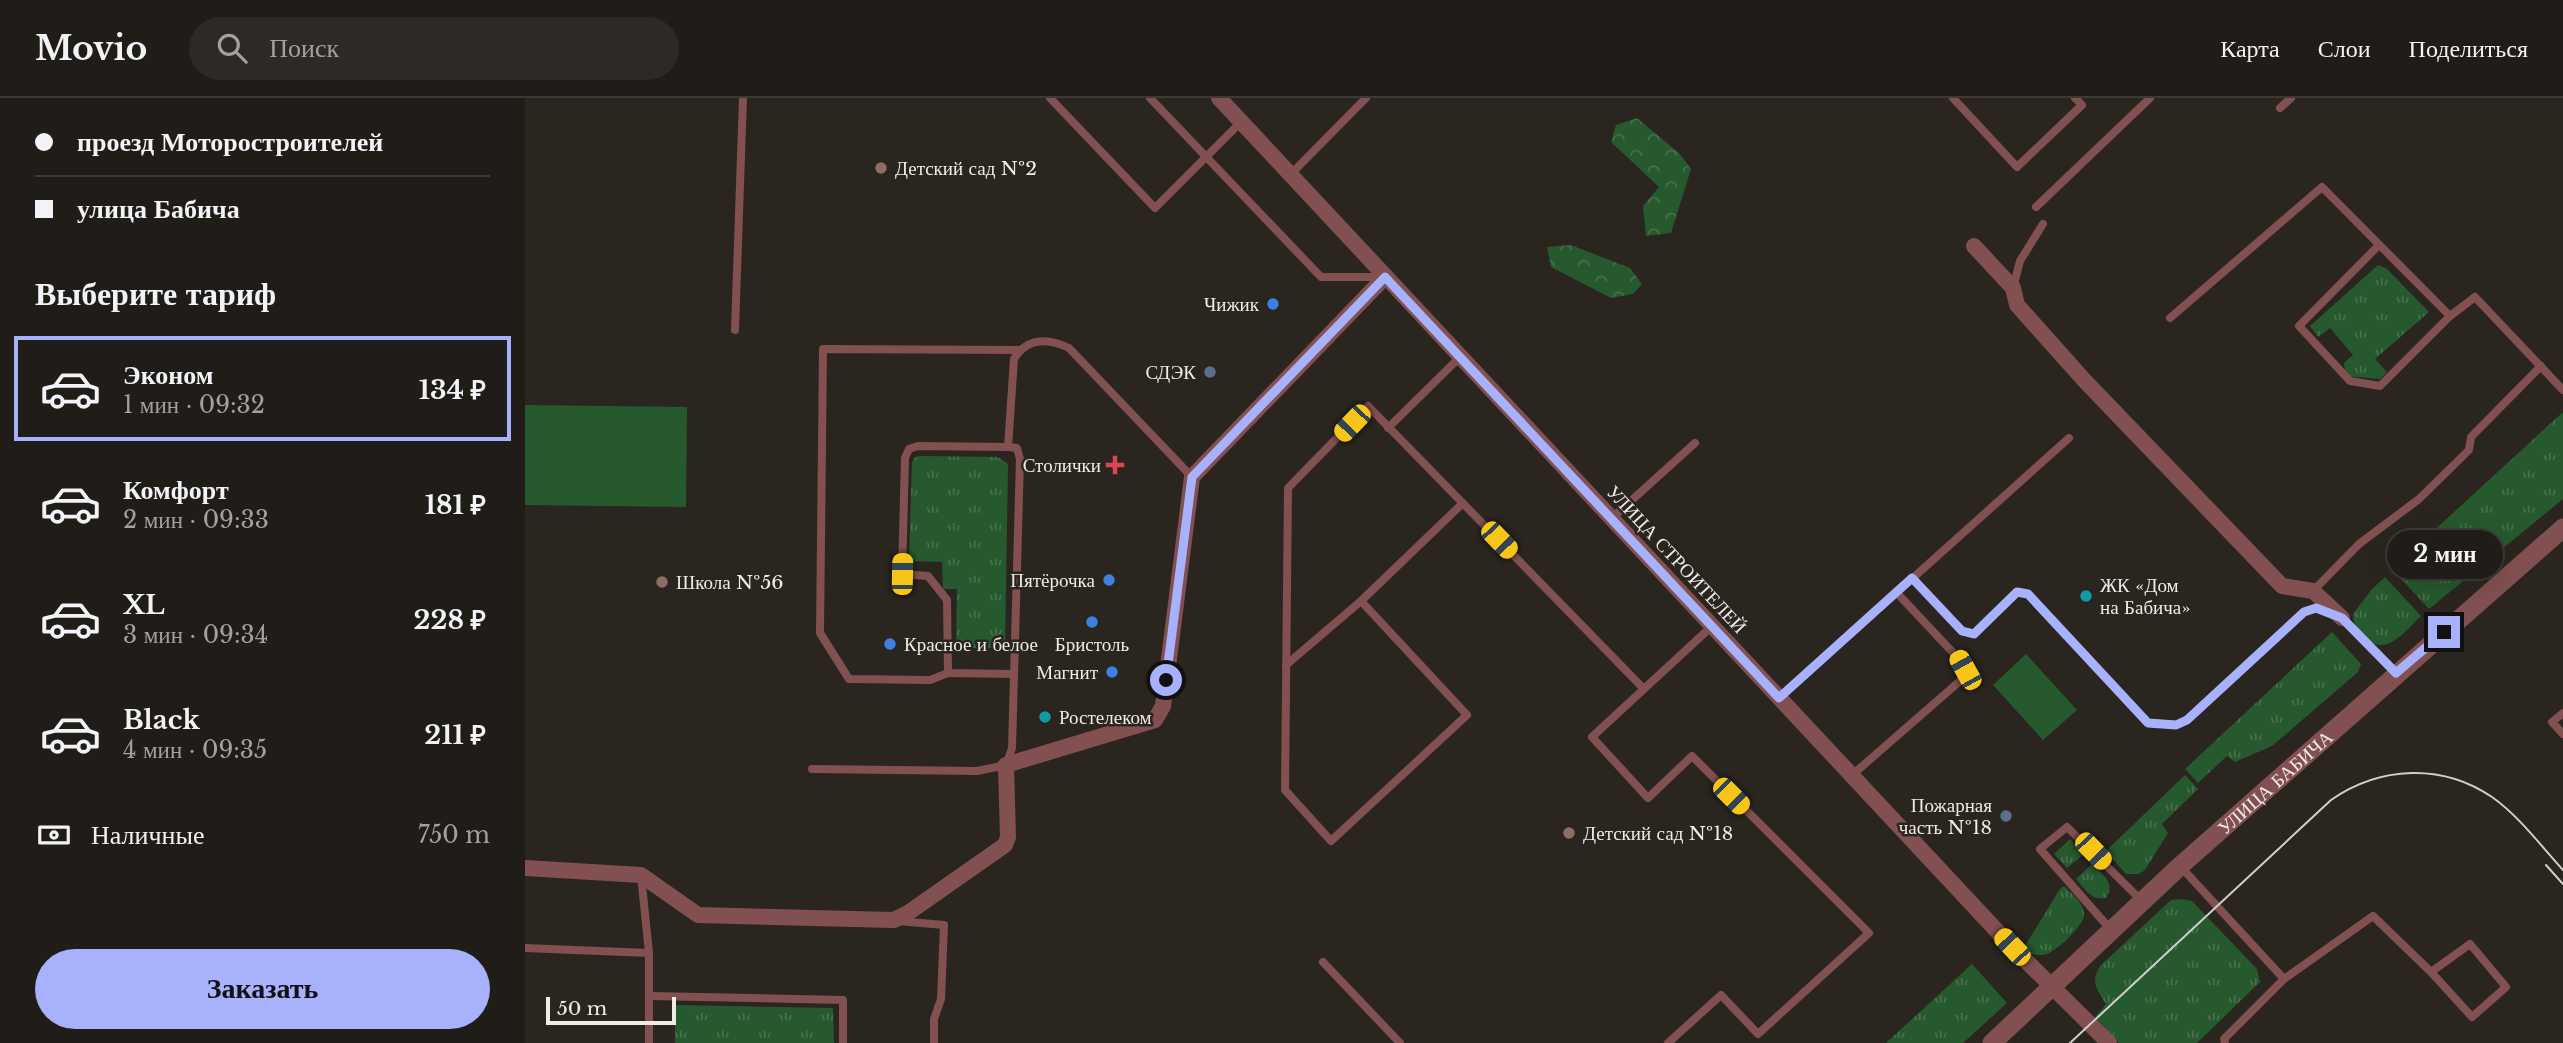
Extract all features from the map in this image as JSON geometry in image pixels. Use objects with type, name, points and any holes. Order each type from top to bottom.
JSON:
[{"type":"street","name":"УЛИЦА СТРОИТЕЛЕЙ","points":[[1219,98],[1851,776],[2109,1043]]},
{"type":"street","points":[[1974,246],[2013,288],[2017,305],[2282,586],[2313,591],[2342,618]]},
{"type":"street","points":[[525,867],[641,875],[698,915],[894,920],[908,913],[1005,845],[1006,765],[1155,720],[1163,706],[1192,477],[1385,277]]},
{"type":"street","name":"УЛИЦА БАБИЧА","points":[[1992,1043],[2179,866],[2563,528]]},
{"type":"lane","points":[[735,330],[743,98]]},
{"type":"lane","points":[[1051,98],[1154,208],[1241,122]]},
{"type":"lane","points":[[1150,98],[1321,277],[1385,277]]},
{"type":"lane","points":[[1290,175],[1366,98]]},
{"type":"lane","points":[[1953,98],[2017,167],[2082,105],[2075,98]]},
{"type":"lane","points":[[2036,207],[2150,98]]},
{"type":"lane","points":[[2280,108],[2291,98]]},
{"type":"lane","points":[[2169,318],[2322,187],[2450,316]]},
{"type":"lane","points":[[2013,288],[2020,261],[2043,224]]},
{"type":"lane","points":[[2379,245],[2299,327],[2350,381],[2380,387],[2450,316],[2475,298],[2563,390]]},
{"type":"lane","points":[[1007,447],[1014,359],[1019,350],[1029,343],[1054,341],[1069,348],[1192,477]]},
{"type":"lane","points":[[1014,674],[948,673],[930,680],[849,680],[820,633],[823,349],[1019,350]]},
{"type":"lane","points":[[1388,428],[1460,357]]},
{"type":"lane","points":[[2313,591],[2359,544],[2419,499],[2469,450],[2471,437],[2541,366]]},
{"type":"lane","points":[[1361,601],[1467,715],[1331,841],[1285,790],[1288,488],[1368,406],[1643,688]]},
{"type":"lane","points":[[1779,698],[2069,438]]},
{"type":"lane","points":[[1611,519],[1695,443]]},
{"type":"lane","points":[[811,769],[977,771],[1006,765],[1012,748],[1020,459],[1017,448],[918,446],[909,449],[905,458],[902,574],[928,576],[947,600],[948,673]]},
{"type":"lane","points":[[1286,665],[1361,601],[1463,503]]},
{"type":"lane","points":[[1912,578],[1962,631],[1974,634],[2017,592],[2028,594],[2148,723],[2176,725],[2187,720],[2304,612],[2316,608],[2342,618],[2396,673]]},
{"type":"lane","points":[[1851,776],[1960,681],[1965,670],[1958,658],[1897,593]]},
{"type":"lane","points":[[1668,1043],[1721,995],[1758,1034],[1869,933],[1692,757],[1648,798],[1592,737],[1711,627]]},
{"type":"lane","points":[[2563,713],[2552,722],[2563,734]]},
{"type":"lane","points":[[2111,930],[2040,849],[2067,827],[2142,901]]},
{"type":"lane","points":[[2179,866],[2284,979]]},
{"type":"lane","points":[[641,875],[649,953],[649,1043]]},
{"type":"lane","points":[[2225,1043],[2224,1039],[2284,979],[2373,916],[2431,972],[2472,1017],[2506,987],[2470,944],[2431,972]]},
{"type":"lane","points":[[894,920],[944,925],[941,999],[934,1019],[934,1043]]},
{"type":"lane","points":[[525,948],[649,953]]},
{"type":"lane","points":[[1323,962],[1400,1043]]},
{"type":"lane","points":[[650,996],[843,1000],[843,1043]]},
{"type":"green space","points":[[1637,118],[1679,153],[1691,169],[1671,233],[1646,236],[1643,206],[1659,187],[1611,142],[1616,125]]},
{"type":"green space","points":[[1571,245],[1630,268],[1642,284],[1633,294],[1611,298],[1551,267],[1547,247]]},
{"type":"green space","points":[[2378,265],[2386,268],[2429,312],[2375,359],[2387,372],[2380,379],[2346,376],[2344,363],[2353,355],[2330,328],[2318,337],[2310,326]]},
{"type":"green space","points":[[525,405],[687,407],[686,507],[525,505]]},
{"type":"green space","points":[[2563,412],[2563,499],[2429,609],[2392,569]]},
{"type":"green space","points":[[998,457],[1008,464],[1005,648],[956,648],[957,589],[943,589],[942,562],[912,561],[909,558],[912,463],[914,458]]},
{"type":"green space","points":[[2385,577],[2421,616],[2395,640],[2381,645],[2366,638],[2355,624],[2353,614]]},
{"type":"green space","points":[[2332,632],[2361,664],[2358,672],[2272,746],[2235,762],[2227,756],[2198,783],[2185,769]]},
{"type":"green space","points":[[2026,654],[2077,710],[2043,740],[1993,685]]},
{"type":"green space","points":[[2185,775],[2198,789],[2162,824],[2168,833],[2145,870],[2139,874],[2126,874],[2106,851]]},
{"type":"green space","points":[[2070,839],[2084,854],[2067,868],[2054,854]]},
{"type":"green space","points":[[2092,864],[2109,884],[2106,898],[2092,896],[2076,879]]},
{"type":"green space","points":[[2064,886],[2081,905],[2084,913],[2081,923],[2059,947],[2049,953],[2039,955],[2026,951],[2023,949]]},
{"type":"green space","points":[[2171,900],[2192,901],[2257,969],[2260,982],[2197,1043],[2119,1043],[2095,1017],[2106,1004],[2096,986],[2097,972],[2100,966]]},
{"type":"green space","points":[[1972,964],[2007,1003],[1963,1043],[1886,1043]]},
{"type":"green space","points":[[675,1005],[833,1008],[834,1043],[675,1043]]},
{"type":"tram line","points":[[2070,1043],[2331,800],[2370,780],[2390,775],[2432,774],[2473,786],[2511,813],[2563,870]]},
{"type":"tram line","points":[[2546,865],[2563,884]]},
{"type":"place","name":"Детский сад №2","points":[[881,168]]},
{"type":"place","name":"Чижик","points":[[1273,304]]},
{"type":"place","name":"СДЭК","points":[[1210,372]]},
{"type":"place","name":"Столички","points":[[1115,465]]},
{"type":"place","name":"Пятёрочка","points":[[1109,580]]},
{"type":"place","name":"Школа №56","points":[[662,582]]},
{"type":"place","name":"ЖК «Дом на Бабича»","points":[[2086,596]]},
{"type":"place","name":"Бристоль","points":[[1092,622]]},
{"type":"place","name":"Красное и белое","points":[[890,644]]},
{"type":"place","name":"Магнит","points":[[1112,672]]},
{"type":"place","name":"Ростелеком","points":[[1045,717]]},
{"type":"place","name":"Пожарная часть №18","points":[[2006,816]]},
{"type":"place","name":"Детский сад №18","points":[[1569,833]]},
{"type":"route","points":[[1166,680],[1192,477],[1385,277],[1779,698],[1912,578],[1962,631],[1974,634],[2017,592],[2028,594],[2148,723],[2176,725],[2187,720],[2304,612],[2316,608],[2342,618],[2396,673],[2444,632]]}]
